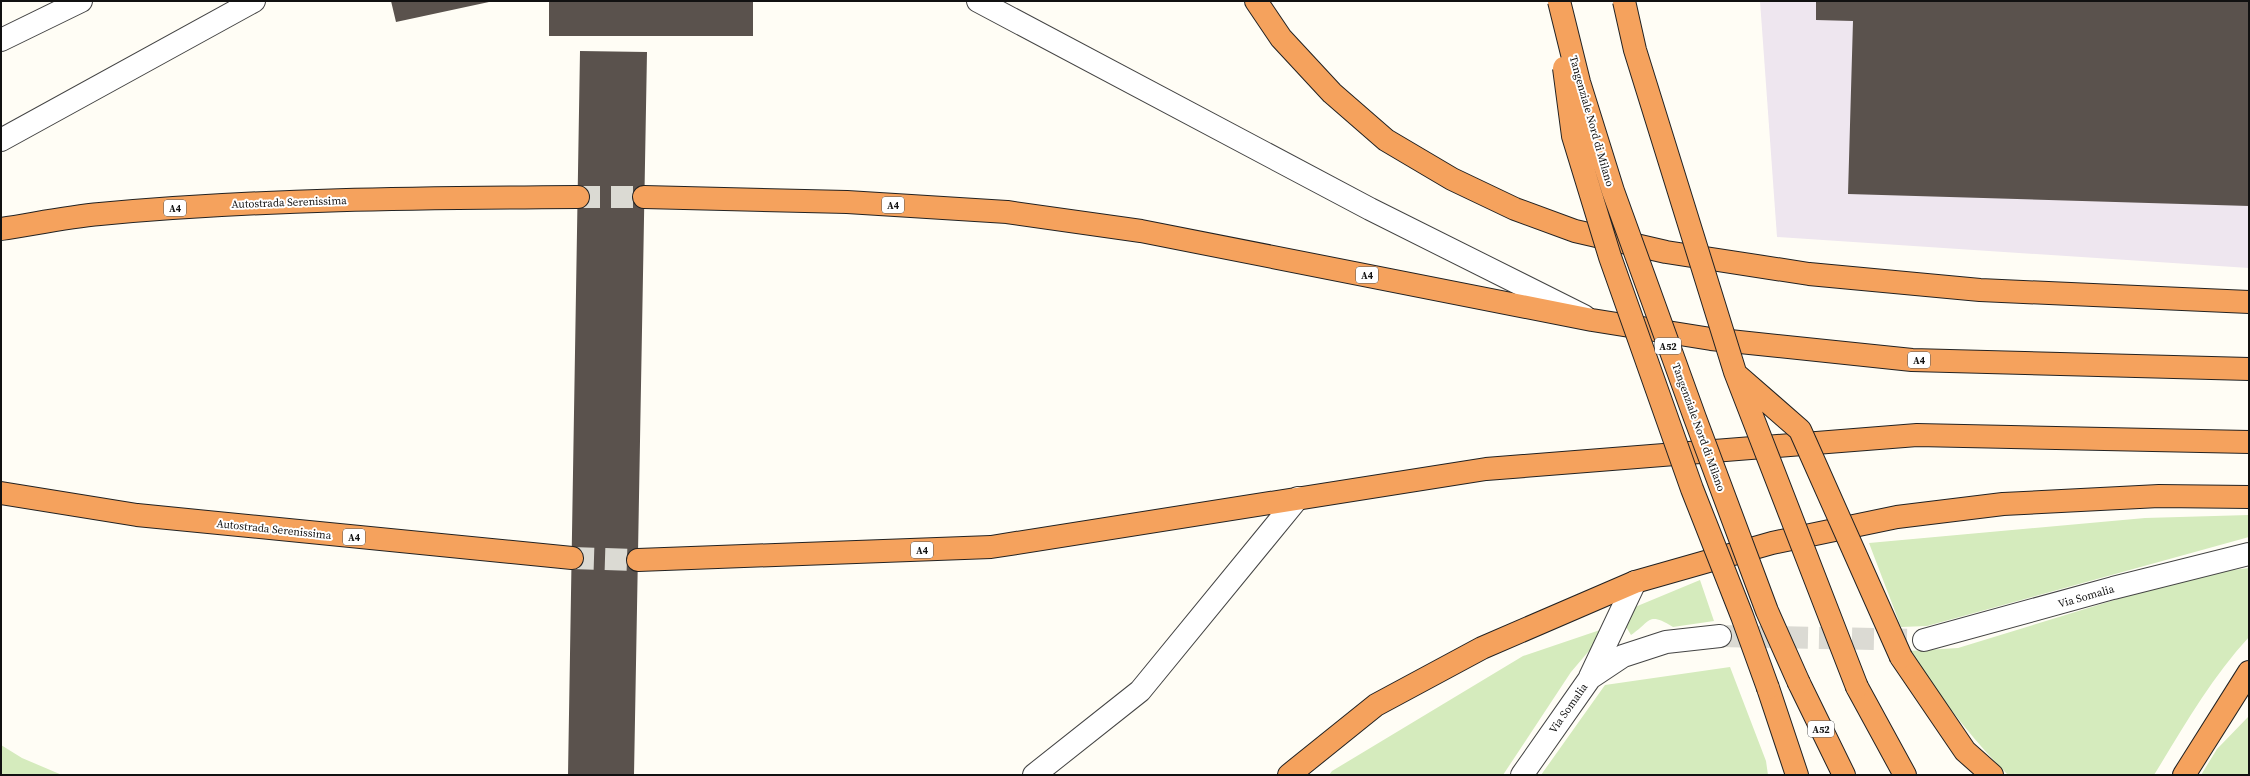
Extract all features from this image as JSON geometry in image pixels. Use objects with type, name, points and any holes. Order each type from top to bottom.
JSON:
[{"type":"highway","points":[[1256,1],[1281,38],[1332,93],[1386,140],[1452,179],[1515,209],[1575,231],[1666,252],[1809,274],[1980,290],[2249,302]]},
{"type":"highway","points":[[1555,1],[1573,136],[1592,201],[1610,257],[1692,489],[1742,616],[1797,775]]},
{"type":"highway","name":"Tangenziale Nord di Milano","points":[[1559,1],[1579,82],[1612,191],[1750,566],[1799,683],[1844,775]]},
{"type":"highway","points":[[1624,1],[1636,50],[1735,372],[1857,687],[1905,775]]},
{"type":"highway","name":"Autostrada Serenissima","points":[[1,229],[98,214],[233,204],[350,199],[578,197]]},
{"type":"highway","name":"A4","points":[[644,197],[847,202],[1007,212],[1141,231],[1592,320],[1711,339],[1912,360],[2249,369]]},
{"type":"highway","points":[[1735,372],[1800,430],[1900,657],[1965,751],[1992,775]]},
{"type":"highway","name":"A4","points":[[638,560],[991,547],[1486,469],[1917,435],[2249,442]]},
{"type":"highway","name":"Autostrada Serenissima","points":[[1,492],[136,515],[572,558]]},
{"type":"highway","points":[[1289,775],[1376,705],[1482,648],[1635,582],[1772,543],[1897,517],[2003,504],[2159,496],[2249,497]]},
{"type":"highway","points":[[2184,775],[2245,681]]},
{"type":"lane","points":[[1,40],[81,1]]},
{"type":"lane","points":[[1,140],[254,1]]},
{"type":"lane","points":[[979,1],[1370,209],[1592,320]]},
{"type":"lane","points":[[1034,775],[1140,691],[1298,498]]},
{"type":"lane","name":"Via Somalia","points":[[1924,640],[2114,588],[2249,554]]},
{"type":"lane","points":[[1590,678],[1635,582]]},
{"type":"lane","name":"Via Somalia","points":[[1522,775],[1590,678],[1623,656],[1666,642],[1720,636]]},
{"type":"shaded area","points":[[1760,1],[2249,1],[2249,268],[1777,237]]},
{"type":"green space","points":[[2249,515],[2249,537],[1927,626],[1901,627],[1869,543],[2145,518]]},
{"type":"green space","points":[[2249,568],[2249,637],[2210,686],[2154,775],[2008,775],[1980,745],[1956,715],[1909,651],[1958,648],[2160,586],[2232,570]]},
{"type":"green space","points":[[1700,580],[1714,621],[1673,627],[1665,622],[1654,619],[1650,620],[1631,635],[1625,625],[1635,607]]},
{"type":"green space","points":[[1600,630],[1600,638],[1571,672],[1503,775],[1329,775],[1332,771],[1523,656]]},
{"type":"green space","points":[[1730,667],[1766,761],[1768,775],[1541,775],[1605,685]]},
{"type":"green space","points":[[2249,716],[2249,775],[2201,775],[2217,749]]},
{"type":"green space","points":[[1,745],[22,758],[62,775],[1,775]]},
{"type":"building","points":[[391,1],[489,1],[489,2],[396,22]]},
{"type":"building","points":[[549,1],[753,1],[753,36],[549,36]]},
{"type":"building","points":[[1816,1],[2249,1],[2249,206],[1848,194],[1853,21],[1816,20]]},
{"type":"building","points":[[580,51],[647,52],[634,775],[568,775]]},
{"type":"tunnel","points":[[578,197],[644,197]]},
{"type":"tunnel","points":[[572,558],[638,560]]},
{"type":"tunnel","points":[[1720,636],[1924,640]]}]
